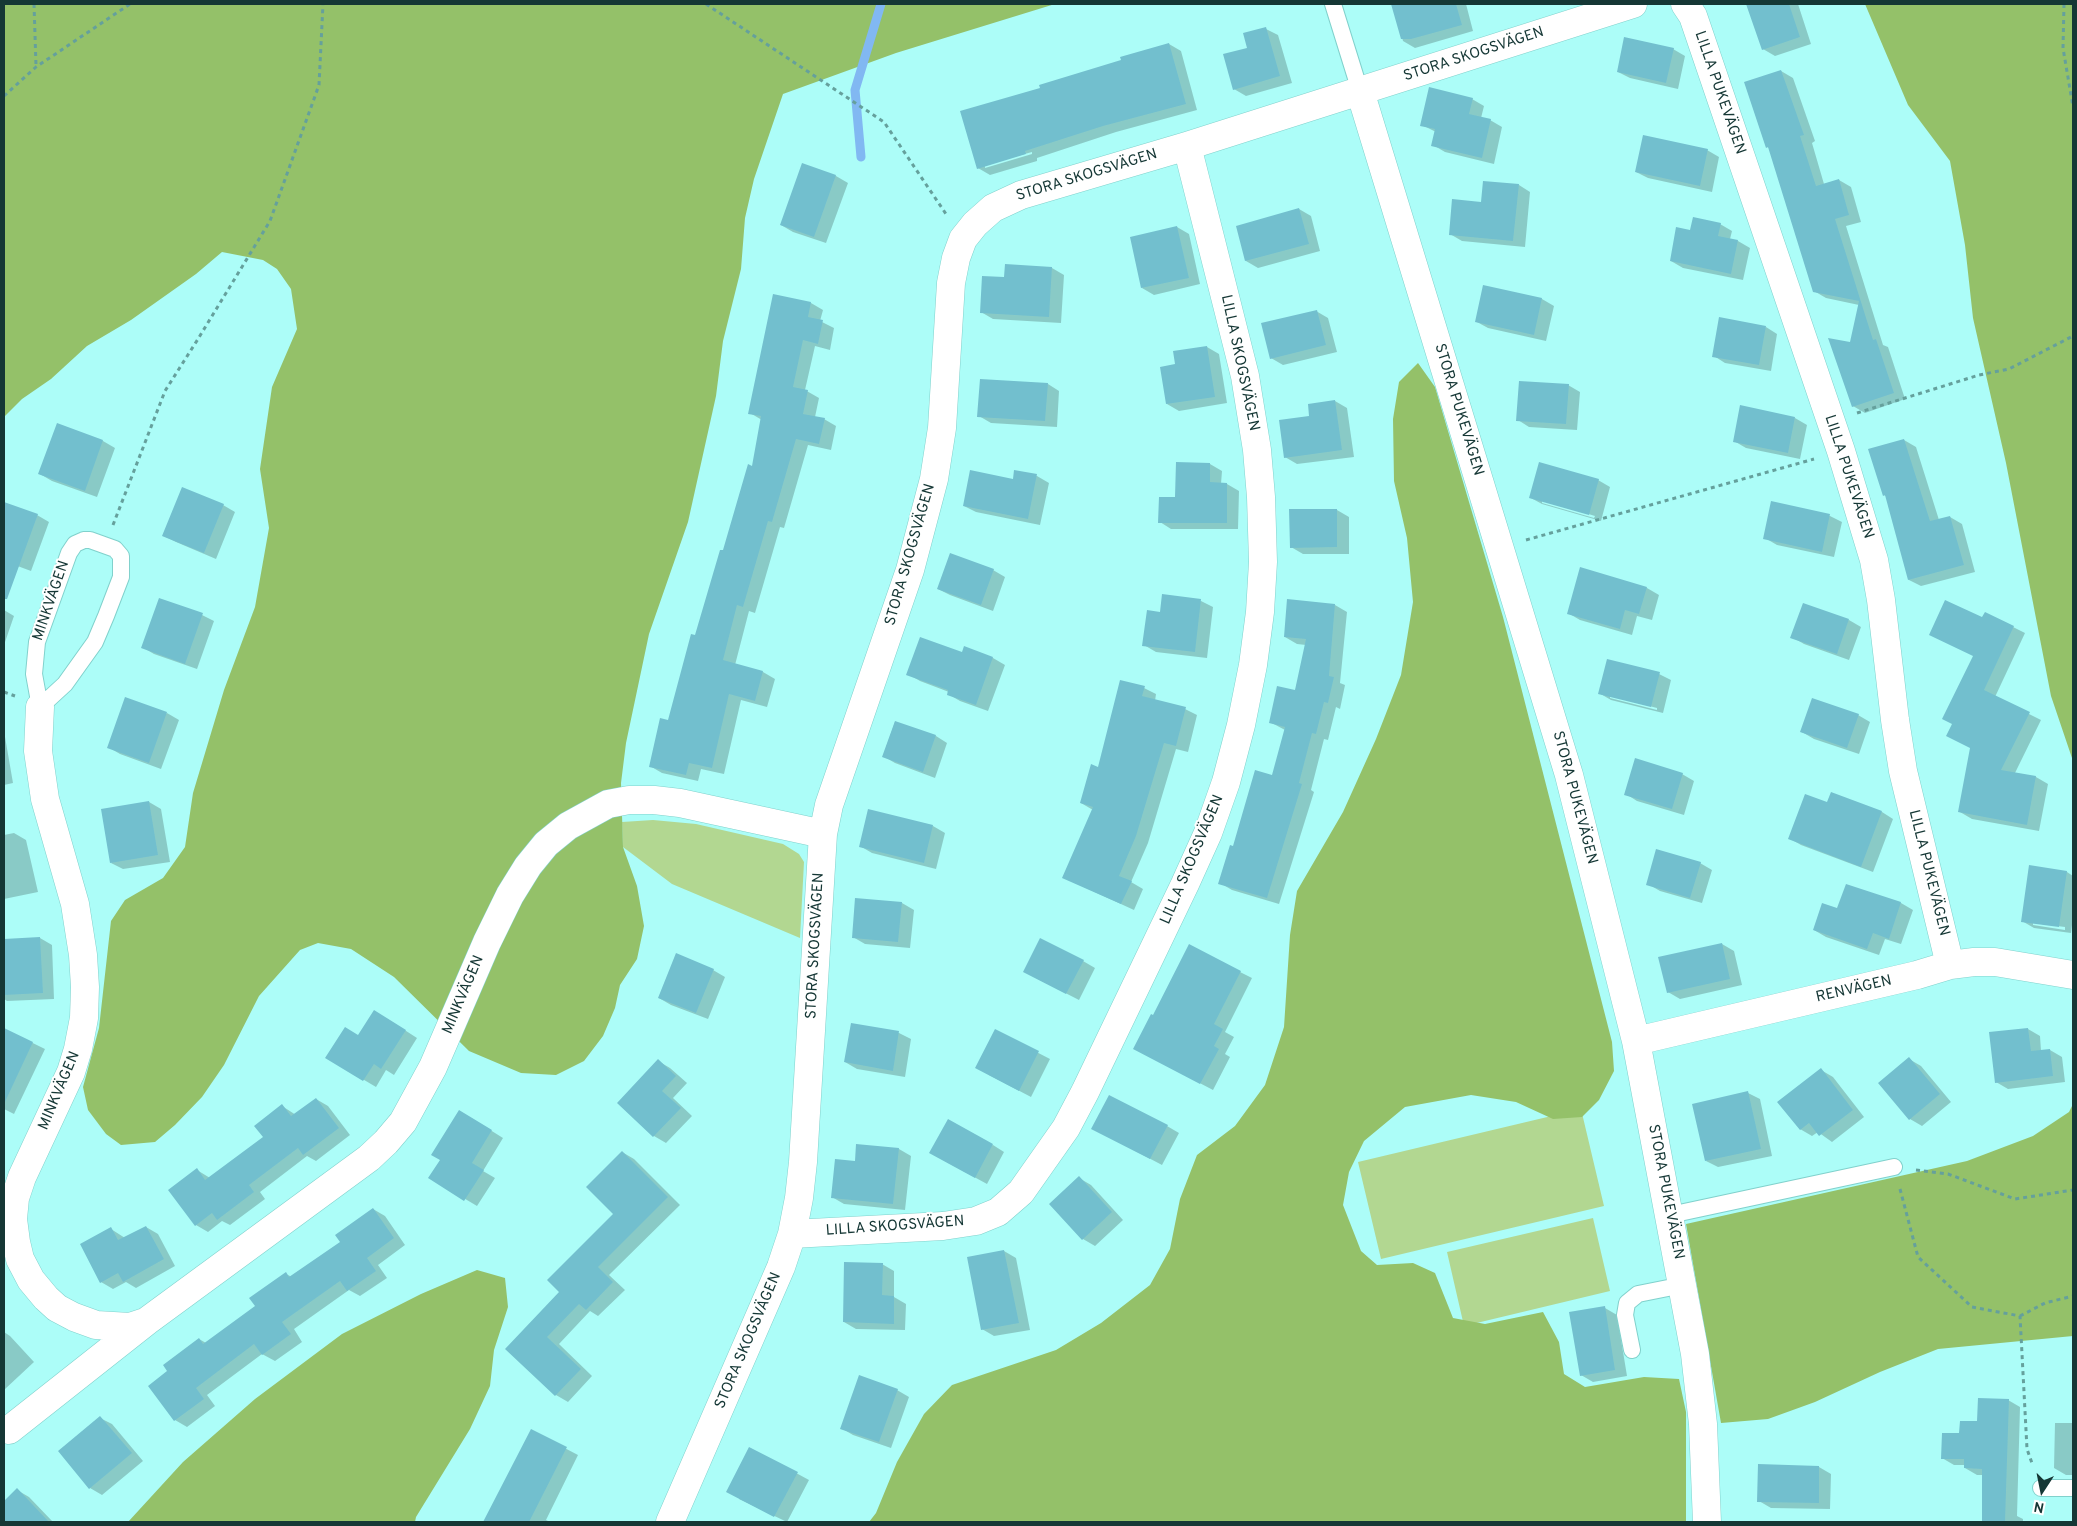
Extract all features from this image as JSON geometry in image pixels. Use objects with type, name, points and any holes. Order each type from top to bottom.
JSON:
[{"type":"street","name":"STORA SKOGSVÄGEN","points":[[670,1522],[773,1285],[792,1234],[803,1162],[823,834],[830,805],[910,570],[934,479],[942,428],[951,283],[956,258],[964,239],[975,224],[993,208],[1021,195],[1186,146],[1633,4]]},
{"type":"street","name":"LILLA PUKEVÄGEN","points":[[1685,4],[1693,16],[1841,451],[1874,560],[1903,771],[1950,965]]},
{"type":"street","name":"STORA PUKEVÄGEN","points":[[1360,91],[1569,775],[1636,1041],[1695,1354],[1703,1424],[1707,1522]]},
{"type":"street","name":"LILLA SKOGSVÄGEN","points":[[792,1234],[943,1226],[976,1221],[998,1212],[1021,1192],[1066,1128],[1085,1092],[1208,833],[1226,782],[1241,725],[1253,665],[1260,612],[1263,562],[1261,497],[1256,442],[1245,376],[1186,146]]},
{"type":"street","name":"MINKVÄGEN","points":[[40,707],[38,751],[45,799],[75,904],[83,955],[84,1018],[78,1049],[70,1072],[22,1177],[15,1198],[16,1242],[20,1258],[31,1280],[46,1298],[58,1308],[74,1317],[96,1325],[130,1327],[147,1321]]},
{"type":"street","name":"MINKVÄGEN","points":[[8,1430],[147,1321],[370,1158],[386,1142],[402,1122],[433,1067],[487,942],[510,895],[528,866],[546,844],[568,826],[608,804],[629,800],[654,800],[688,804],[823,834]]},
{"type":"street","name":"RENVÄGEN","points":[[1636,1041],[1918,975],[1950,965],[1995,962],[2073,975]]},
{"type":"lane","points":[[1333,4],[1360,91]]},
{"type":"lane","name":"MINKVÄGEN","points":[[40,707],[34,674],[34,656],[63,566],[75,544],[84,540],[90,540],[105,545]]},
{"type":"lane","points":[[40,707],[65,684],[80,665],[95,642],[106,616],[120,577],[122,564],[121,556],[115,549],[105,545]]},
{"type":"lane","points":[[1670,1215],[1894,1167]]},
{"type":"lane","points":[[1632,1350],[1625,1315],[1627,1303],[1638,1294],[1683,1285]]},
{"type":"lane","points":[[2041,1488],[2073,1488]]},
{"type":"path","points":[[34,4],[36,67]]},
{"type":"path","points":[[4,96],[36,67],[130,4]]},
{"type":"path","points":[[105,545],[164,391],[198,340],[270,221],[319,85],[324,4]]},
{"type":"path","points":[[706,4],[884,122],[964,239]]},
{"type":"path","points":[[2064,4],[2063,48],[2073,107]]},
{"type":"path","points":[[1830,421],[1979,375],[2009,369],[2073,336]]},
{"type":"path","points":[[1500,547],[1841,451]]},
{"type":"path","points":[[2073,1190],[2014,1199],[1948,1174],[1894,1167],[1918,1257],[1972,1307],[2020,1316],[2045,1303],[2073,1296]]},
{"type":"path","points":[[2020,1316],[2027,1449],[2041,1488]]},
{"type":"green space","points":[[4,4],[1055,4],[896,53],[783,94],[754,179],[745,218],[741,269],[723,341],[716,396],[688,522],[649,634],[626,743],[621,783],[623,847],[637,886],[644,926],[637,959],[620,985],[615,1008],[603,1036],[584,1061],[556,1075],[521,1073],[469,1051],[394,977],[351,949],[318,943],[300,950],[259,996],[224,1065],[202,1097],[175,1125],[155,1142],[121,1145],[106,1134],[88,1110],[83,1087],[99,1028],[111,921],[125,900],[163,878],[185,847],[193,793],[224,690],[255,607],[269,528],[260,469],[272,387],[297,329],[291,289],[277,269],[263,260],[222,252],[196,274],[131,320],[87,346],[51,379],[22,399],[4,417]]},
{"type":"green space","points":[[1865,4],[2073,4],[2073,761],[2051,696],[2006,463],[1973,318],[1965,245],[1950,161],[1908,105]]},
{"type":"green space","points":[[1418,363],[1435,387],[1503,617],[1612,1042],[1614,1071],[1599,1100],[1582,1117],[1553,1119],[1516,1102],[1471,1095],[1405,1107],[1364,1141],[1349,1172],[1343,1205],[1361,1251],[1377,1265],[1413,1263],[1435,1273],[1453,1318],[1485,1324],[1543,1312],[1559,1342],[1564,1374],[1585,1387],[1644,1377],[1679,1379],[1686,1412],[1686,1522],[869,1522],[876,1513],[897,1462],[924,1414],[952,1385],[1056,1350],[1101,1323],[1150,1285],[1170,1249],[1180,1199],[1197,1155],[1235,1126],[1265,1085],[1284,1027],[1290,935],[1297,891],[1343,812],[1376,739],[1401,675],[1413,602],[1407,538],[1394,481],[1393,419],[1399,382]]},
{"type":"green space","points":[[653,820],[696,824],[783,844],[799,854],[804,862],[800,938],[672,884],[623,847],[622,822]]},
{"type":"green space","points":[[2073,1104],[2073,1336],[1938,1349],[1880,1372],[1815,1402],[1768,1419],[1721,1423],[1686,1224],[1967,1161],[2033,1136],[2069,1112]]},
{"type":"green space","points":[[1581,1109],[1604,1206],[1381,1259],[1358,1162]]},
{"type":"green space","points":[[1593,1218],[1610,1291],[1464,1326],[1447,1252]]},
{"type":"green space","points":[[477,1270],[505,1278],[508,1307],[494,1350],[490,1386],[470,1429],[416,1517],[415,1522],[128,1522],[183,1462],[255,1399],[342,1334],[421,1294]]},
{"type":"building","points":[[1391,4],[1456,4],[1462,25],[1411,39],[1401,39]]},
{"type":"building","points":[[1746,4],[1789,4],[1800,37],[1762,50]]},
{"type":"building","points":[[1266,27],[1280,76],[1233,90],[1223,54],[1247,48],[1243,33]]},
{"type":"building","points":[[1624,37],[1674,48],[1666,83],[1617,72]]},
{"type":"building","points":[[1169,43],[1186,104],[1103,126],[1025,151],[1026,154],[977,169],[960,111],[1040,88],[1039,85],[1121,60],[1120,57]]},
{"type":"building","points":[[1781,70],[1804,135],[1800,136],[1816,186],[1839,179],[1849,215],[1835,219],[1873,340],[1876,339],[1894,393],[1852,407],[1828,338],[1850,342],[1859,301],[1813,292],[1768,147],[1766,148],[1744,82]]},
{"type":"building","points":[[1429,87],[1473,98],[1469,114],[1491,119],[1482,158],[1431,146],[1435,129],[1420,126]]},
{"type":"building","points":[[1643,135],[1708,149],[1700,186],[1635,172]]},
{"type":"building","points":[[802,163],[836,175],[814,237],[780,225]]},
{"type":"building","points":[[1483,181],[1519,184],[1513,241],[1449,235],[1452,199],[1481,202]]},
{"type":"building","points":[[1299,208],[1309,244],[1245,261],[1236,226]]},
{"type":"building","points":[[1693,217],[1721,223],[1718,236],[1738,240],[1731,274],[1670,261],[1676,227],[1690,230]]},
{"type":"building","points":[[1177,226],[1189,278],[1141,288],[1130,237]]},
{"type":"building","points":[[1005,264],[1052,267],[1049,317],[980,313],[982,276],[1004,277]]},
{"type":"building","points":[[1483,285],[1542,298],[1534,335],[1475,322]]},
{"type":"building","points":[[773,294],[811,302],[808,317],[823,320],[818,344],[803,340],[793,387],[808,390],[803,414],[825,418],[819,444],[796,439],[772,522],[768,521],[743,607],[737,605],[723,660],[763,671],[755,701],[729,694],[712,768],[689,763],[686,775],[649,767],[660,718],[668,720],[691,634],[695,635],[720,550],[723,550],[748,464],[752,466],[761,416],[748,414]]},
{"type":"building","points":[[1317,310],[1326,345],[1270,359],[1261,323]]},
{"type":"building","points":[[1719,317],[1766,326],[1759,365],[1712,357]]},
{"type":"building","points":[[1207,346],[1215,397],[1166,404],[1160,367],[1175,364],[1173,351]]},
{"type":"building","points":[[980,379],[1048,383],[1045,421],[977,417]]},
{"type":"building","points":[[1519,381],[1569,384],[1566,424],[1516,421]]},
{"type":"building","points":[[1335,400],[1342,450],[1284,458],[1279,420],[1309,416],[1308,404]]},
{"type":"building","points":[[1740,405],[1795,417],[1788,453],[1733,442]]},
{"type":"building","points":[[57,423],[103,440],[85,491],[38,474]]},
{"type":"building","points":[[1904,439],[1930,521],[1950,516],[1964,565],[1908,580],[1885,495],[1883,496],[1868,449]]},
{"type":"building","points":[[1176,462],[1210,463],[1210,482],[1227,483],[1227,523],[1158,523],[1159,497],[1175,497]]},
{"type":"building","points":[[1539,462],[1599,479],[1589,515],[1529,498]]},
{"type":"building","points":[[970,470],[1013,479],[1014,470],[1037,474],[1028,519],[963,506]]},
{"type":"building","points":[[182,487],[224,504],[204,553],[162,536]]},
{"type":"building","points":[[1771,501],[1830,514],[1822,552],[1763,539]]},
{"type":"building","points":[[4,502],[38,514],[7,599],[4,599]]},
{"type":"building","points":[[1289,509],[1337,509],[1337,547],[1290,548]]},
{"type":"building","points":[[950,553],[994,569],[981,605],[937,589]]},
{"type":"building","points":[[1580,567],[1647,587],[1639,614],[1625,610],[1620,629],[1567,614]]},
{"type":"building","points":[[1162,594],[1201,599],[1195,652],[1142,646],[1147,610],[1160,612]]},
{"type":"building","points":[[159,598],[203,613],[185,664],[141,648]]},
{"type":"building","points":[[1287,599],[1335,604],[1329,676],[1334,677],[1328,703],[1324,702],[1316,734],[1312,733],[1299,783],[1302,784],[1267,898],[1218,884],[1230,845],[1233,846],[1255,770],[1272,775],[1285,727],[1269,723],[1277,686],[1295,690],[1306,639],[1284,637]]},
{"type":"building","points":[[1945,600],[1982,617],[1985,612],[2014,626],[1984,690],[2030,712],[2001,770],[2036,776],[2027,825],[1958,812],[1970,748],[1946,736],[1952,724],[1942,719],[1973,656],[1929,635]]},
{"type":"building","points":[[1803,603],[1849,619],[1837,654],[1790,638]]},
{"type":"building","points":[[920,637],[962,652],[964,646],[993,657],[976,705],[947,695],[948,690],[906,675]]},
{"type":"building","points":[[1607,659],[1660,672],[1651,707],[1598,694]]},
{"type":"building","points":[[1120,680],[1145,686],[1142,696],[1186,707],[1176,746],[1164,743],[1136,836],[1119,876],[1132,881],[1121,904],[1062,878],[1093,807],[1080,803],[1091,764],[1098,767]]},
{"type":"building","points":[[125,697],[167,712],[149,763],[107,748]]},
{"type":"building","points":[[1812,698],[1859,714],[1847,748],[1800,732]]},
{"type":"building","points":[[895,721],[936,735],[923,772],[882,757]]},
{"type":"building","points":[[1635,758],[1683,773],[1672,809],[1624,795]]},
{"type":"building","points":[[1831,792],[1882,811],[1861,867],[1788,839],[1805,794],[1827,802]]},
{"type":"building","points":[[149,801],[158,855],[110,863],[101,809]]},
{"type":"building","points":[[868,809],[933,825],[924,863],[859,847]]},
{"type":"building","points":[[1656,849],[1701,862],[1690,898],[1646,885]]},
{"type":"building","points":[[2029,865],[2067,871],[2059,927],[2021,922]]},
{"type":"building","points":[[1846,884],[1901,902],[1889,939],[1873,933],[1867,949],[1813,930],[1822,903],[1837,908]]},
{"type":"building","points":[[855,898],[902,902],[898,942],[852,938]]},
{"type":"building","points":[[40,937],[43,993],[4,995],[4,939]]},
{"type":"building","points":[[1040,938],[1084,960],[1066,994],[1023,972]]},
{"type":"building","points":[[1722,943],[1730,979],[1667,993],[1658,957]]},
{"type":"building","points":[[1189,944],[1241,971],[1214,1024],[1223,1029],[1214,1046],[1219,1049],[1200,1084],[1133,1049],[1151,1014],[1153,1015]]},
{"type":"building","points":[[676,953],[714,969],[696,1013],[658,998]]},
{"type":"building","points":[[374,1010],[406,1030],[381,1069],[374,1064],[363,1081],[325,1058],[345,1027],[358,1035]]},
{"type":"building","points":[[851,1023],[899,1031],[893,1071],[844,1062]]},
{"type":"building","points":[[4,1028],[33,1042],[4,1104]]},
{"type":"building","points":[[2028,1028],[2031,1051],[2050,1049],[2053,1076],[1995,1083],[1989,1032]]},
{"type":"building","points":[[995,1029],[1039,1051],[1019,1091],[975,1068]]},
{"type":"building","points":[[1909,1057],[1940,1094],[1909,1120],[1878,1083]]},
{"type":"building","points":[[658,1059],[676,1076],[662,1091],[681,1108],[653,1137],[617,1103]]},
{"type":"building","points":[[1821,1068],[1853,1110],[1819,1136],[1809,1123],[1800,1130],[1777,1102]]},
{"type":"building","points":[[1748,1091],[1761,1149],[1705,1161],[1692,1104]]},
{"type":"building","points":[[1109,1095],[1168,1125],[1150,1159],[1091,1129]]},
{"type":"building","points":[[316,1098],[339,1128],[303,1155],[298,1148],[249,1185],[254,1192],[217,1220],[212,1213],[195,1226],[168,1190],[197,1168],[205,1180],[263,1137],[254,1126],[282,1104],[291,1116]]},
{"type":"building","points":[[459,1110],[492,1130],[472,1163],[484,1170],[464,1201],[428,1178],[440,1160],[431,1155]]},
{"type":"building","points":[[948,1119],[993,1144],[975,1178],[929,1153]]},
{"type":"building","points":[[856,1144],[899,1148],[893,1204],[831,1198],[835,1159],[855,1161]]},
{"type":"building","points":[[622,1151],[668,1197],[598,1267],[613,1282],[586,1310],[579,1304],[547,1337],[581,1369],[555,1396],[505,1349],[559,1292],[547,1280],[613,1214],[586,1187]]},
{"type":"building","points":[[1079,1176],[1112,1212],[1082,1240],[1049,1204]]},
{"type":"building","points":[[373,1208],[394,1238],[367,1258],[376,1271],[347,1291],[340,1281],[282,1322],[291,1334],[262,1355],[254,1344],[196,1388],[204,1399],[174,1421],[148,1386],[167,1371],[163,1365],[199,1338],[203,1344],[255,1306],[249,1298],[286,1272],[289,1277],[340,1242],[335,1235]]},
{"type":"building","points":[[146,1226],[164,1259],[123,1282],[118,1273],[100,1283],[80,1244],[111,1227],[118,1240]]},
{"type":"building","points":[[1004,1250],[1019,1323],[981,1330],[967,1257]]},
{"type":"building","points":[[844,1262],[883,1263],[882,1295],[894,1296],[894,1324],[843,1322]]},
{"type":"building","points":[[1605,1306],[1615,1370],[1580,1376],[1569,1312]]},
{"type":"building","points":[[859,1375],[898,1389],[879,1442],[840,1429]]},
{"type":"building","points":[[1978,1398],[2009,1399],[2005,1522],[1982,1522],[1982,1469],[1964,1468],[1964,1459],[1941,1459],[1942,1433],[1959,1433],[1960,1421],[1977,1421]]},
{"type":"building","points":[[100,1416],[132,1453],[89,1489],[58,1451]]},
{"type":"building","points":[[531,1429],[567,1447],[529,1522],[483,1522]]},
{"type":"building","points":[[749,1447],[798,1472],[774,1517],[726,1492]]},
{"type":"building","points":[[1758,1464],[1819,1466],[1819,1503],[1757,1502]]},
{"type":"building","points":[[17,1488],[49,1522],[4,1522],[4,1501]]},
{"type":"waterway","points":[[861,157],[855,90],[881,4]]}]
